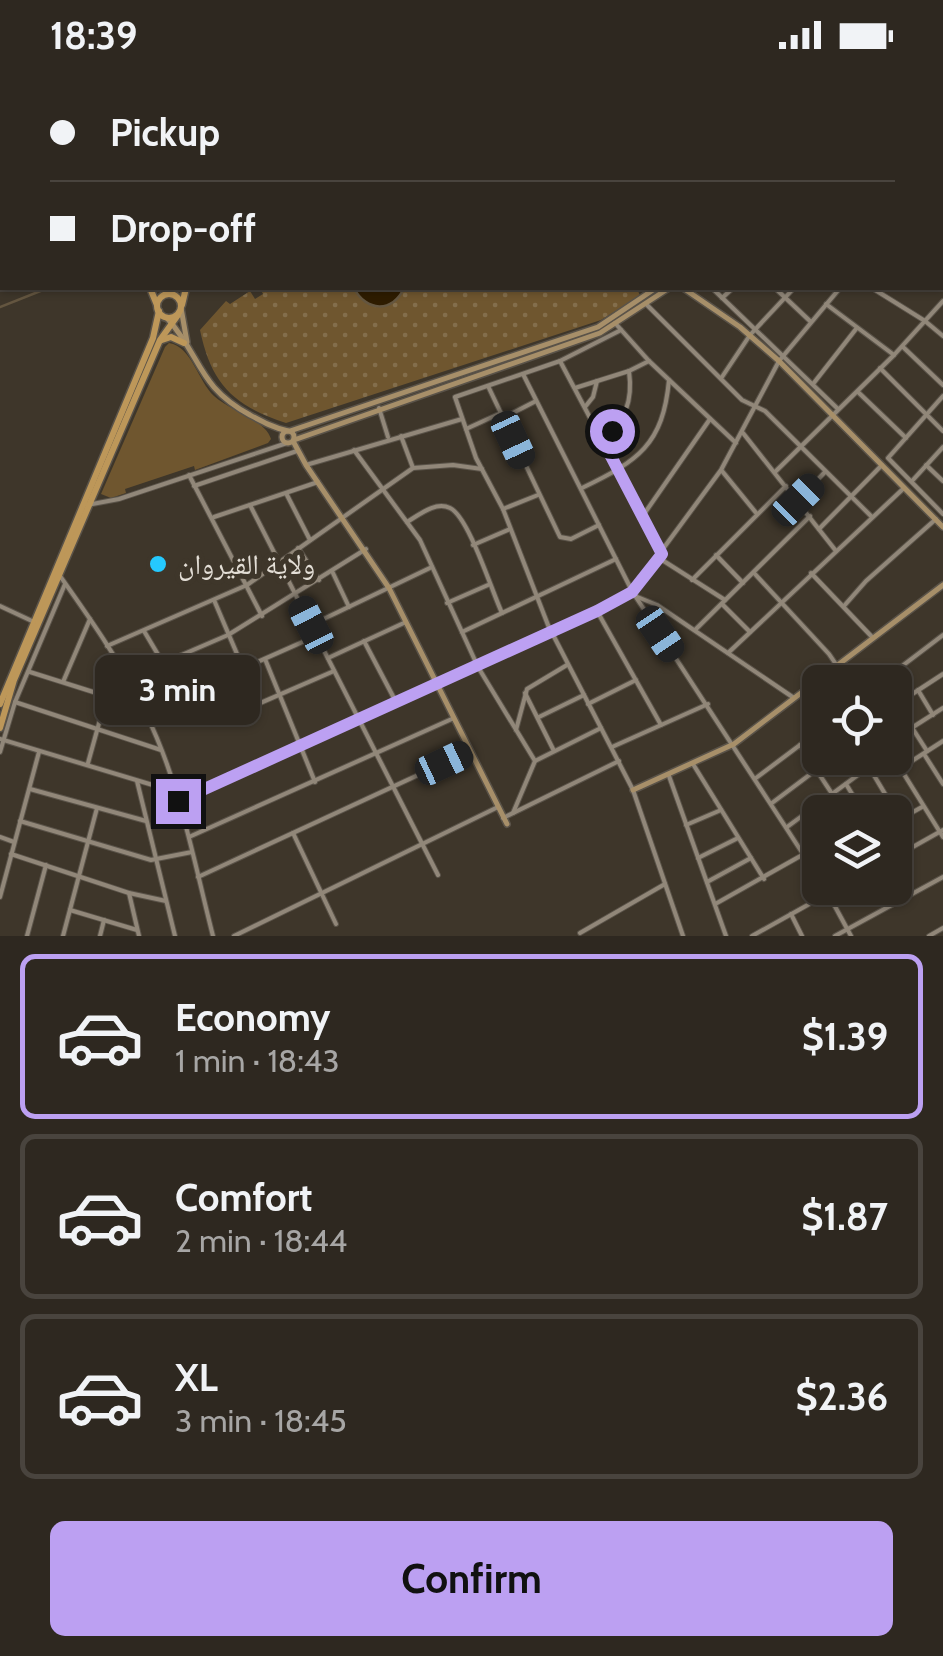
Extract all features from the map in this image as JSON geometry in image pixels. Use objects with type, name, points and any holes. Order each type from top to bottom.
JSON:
[{"type":"main road","points":[[151,290],[158,309],[169,320]]},
{"type":"main road","points":[[86,505],[153,338],[162,297],[170,290],[180,310]]},
{"type":"main road","points":[[0,704],[32,621],[169,320],[180,310],[185,290]]},
{"type":"main road","points":[[160,340],[171,337],[184,344]]},
{"type":"main road","points":[[0,728],[14,680],[60,575],[60,564]]},
{"type":"street","points":[[86,505],[104,504],[617,325],[654,290]]},
{"type":"street","points":[[668,290],[560,360],[455,397],[552,633],[633,790],[683,936]]},
{"type":"street","points":[[686,290],[813,384],[882,465],[943,527]]},
{"type":"street","points":[[714,290],[835,411]]},
{"type":"street","points":[[722,298],[732,290]]},
{"type":"street","points":[[777,290],[811,322]]},
{"type":"street","points":[[722,378],[750,335],[792,290]]},
{"type":"street","points":[[178,801],[634,594],[721,470],[781,358],[838,290]]},
{"type":"street","points":[[875,290],[943,336]]},
{"type":"street","points":[[882,294],[885,290]]},
{"type":"street","points":[[775,472],[894,355],[943,300]]},
{"type":"street","points":[[646,304],[742,400],[766,411],[872,517]]},
{"type":"street","points":[[826,304],[894,355]]},
{"type":"street","points":[[180,310],[192,354]]},
{"type":"street","points":[[169,320],[223,400],[288,440],[366,549],[390,588],[505,821],[513,813],[618,761]]},
{"type":"street","points":[[617,325],[649,361],[736,443]]},
{"type":"street","points":[[270,426],[289,431],[617,325]]},
{"type":"street","points":[[813,384],[857,328]]},
{"type":"street","points":[[902,346],[943,385]]},
{"type":"street","points":[[560,360],[660,556],[723,602],[750,632]]},
{"type":"street","points":[[575,388],[629,372],[649,361]]},
{"type":"street","points":[[880,368],[943,431]]},
{"type":"street","points":[[602,439],[618,426],[627,411],[631,393],[629,372]]},
{"type":"street","points":[[522,374],[634,594],[802,851]]},
{"type":"street","points":[[582,488],[618,471],[641,454],[656,435],[666,408],[669,380]]},
{"type":"street","points":[[585,406],[593,397],[597,381]]},
{"type":"street","points":[[488,386],[562,539],[571,540],[599,525]]},
{"type":"street","points":[[857,391],[906,438]]},
{"type":"street","points":[[943,396],[888,458],[943,514]]},
{"type":"street","points":[[466,430],[536,401]]},
{"type":"street","points":[[379,408],[388,439]]},
{"type":"street","points":[[306,465],[462,419]]},
{"type":"street","points":[[642,517],[710,419]]},
{"type":"street","points":[[288,440],[289,431]]},
{"type":"street","points":[[742,431],[836,551]]},
{"type":"street","points":[[401,436],[412,468]]},
{"type":"street","points":[[911,482],[943,448]]},
{"type":"street","points":[[194,486],[296,450]]},
{"type":"street","points":[[354,450],[408,522],[478,667],[535,761]]},
{"type":"street","points":[[107,646],[247,585],[412,468],[453,465],[482,469]]},
{"type":"street","points":[[820,529],[882,465]]},
{"type":"street","points":[[926,466],[943,481]]},
{"type":"street","points":[[721,470],[757,514]]},
{"type":"street","points":[[798,500],[825,472]]},
{"type":"street","points":[[189,475],[262,616]]},
{"type":"street","points":[[212,518],[318,482]]},
{"type":"street","points":[[692,580],[786,486]]},
{"type":"street","points":[[728,653],[904,488]]},
{"type":"street","points":[[286,493],[310,540]]},
{"type":"street","points":[[503,509],[538,495]]},
{"type":"street","points":[[250,505],[438,875]]},
{"type":"street","points":[[408,522],[431,508],[450,508],[460,517],[502,614]]},
{"type":"street","points":[[695,631],[810,516]]},
{"type":"street","points":[[844,606],[866,580],[936,519]]},
{"type":"street","points":[[473,545],[510,528]]},
{"type":"street","points":[[298,548],[319,580]]},
{"type":"street","points":[[163,663],[262,616],[366,549]]},
{"type":"street","points":[[716,555],[742,583]]},
{"type":"street","points":[[461,632],[616,559]]},
{"type":"street","points":[[311,625],[432,567]]},
{"type":"street","points":[[332,571],[349,608]]},
{"type":"street","points":[[754,573],[838,665],[943,584]]},
{"type":"street","points":[[810,573],[873,638]]},
{"type":"street","points":[[60,575],[146,712],[176,792],[213,936]]},
{"type":"street","points":[[0,752],[15,702],[66,584]]},
{"type":"street","points":[[446,602],[489,585]]},
{"type":"street","points":[[634,594],[657,604],[794,698]]},
{"type":"street","points":[[214,600],[243,668]]},
{"type":"street","points":[[0,606],[32,621]]},
{"type":"street","points":[[597,611],[661,725]]},
{"type":"street","points":[[63,682],[90,619]]},
{"type":"street","points":[[328,658],[406,622]]},
{"type":"street","points":[[144,631],[182,695]]},
{"type":"street","points":[[904,665],[943,635]]},
{"type":"street","points":[[146,712],[316,636]]},
{"type":"street","points":[[364,641],[396,702]]},
{"type":"street","points":[[264,659],[316,782]]},
{"type":"street","points":[[87,765],[116,662]]},
{"type":"street","points":[[516,730],[531,684],[568,664]]},
{"type":"street","points":[[219,722],[334,670]]},
{"type":"street","points":[[28,672],[106,696]]},
{"type":"street","points":[[912,693],[943,674]]},
{"type":"street","points":[[588,704],[636,680]]},
{"type":"street","points":[[918,690],[933,715]]},
{"type":"street","points":[[633,790],[734,744],[802,692]]},
{"type":"street","points":[[526,693],[554,751]]},
{"type":"street","points":[[538,718],[584,695]]},
{"type":"street","points":[[15,702],[161,750]]},
{"type":"street","points":[[611,747],[708,704]]},
{"type":"street","points":[[943,708],[913,728],[943,784]]},
{"type":"street","points":[[188,838],[454,718]]},
{"type":"street","points":[[513,813],[535,761],[601,728]]},
{"type":"street","points":[[2,740],[176,792]]},
{"type":"street","points":[[912,760],[943,741]]},
{"type":"street","points":[[756,778],[800,745],[802,748]]},
{"type":"street","points":[[0,897],[39,751]]},
{"type":"street","points":[[198,877],[470,751]]},
{"type":"street","points":[[692,764],[764,879]]},
{"type":"street","points":[[668,774],[726,936]]},
{"type":"street","points":[[772,803],[809,775]]},
{"type":"street","points":[[819,775],[832,793]]},
{"type":"street","points":[[829,795],[858,775]]},
{"type":"street","points":[[904,775],[942,833],[912,848]]},
{"type":"street","points":[[137,781],[175,936]]},
{"type":"street","points":[[846,784],[853,795]]},
{"type":"street","points":[[29,788],[146,822]]},
{"type":"street","points":[[912,812],[923,806]]},
{"type":"street","points":[[234,936],[498,807]]},
{"type":"street","points":[[63,936],[97,808]]},
{"type":"street","points":[[686,825],[721,810]]},
{"type":"street","points":[[786,827],[802,816]]},
{"type":"street","points":[[20,821],[156,860],[192,852]]},
{"type":"street","points":[[293,833],[336,924]]},
{"type":"street","points":[[0,837],[14,842]]},
{"type":"street","points":[[698,858],[738,838]]},
{"type":"street","points":[[11,854],[166,901]]},
{"type":"street","points":[[715,904],[802,855]]},
{"type":"street","points":[[706,882],[752,858]]},
{"type":"street","points":[[27,936],[46,865]]},
{"type":"street","points":[[835,936],[943,876]]},
{"type":"street","points":[[580,934],[665,884]]},
{"type":"street","points":[[129,892],[138,933]]},
{"type":"street","points":[[752,936],[804,905]]},
{"type":"street","points":[[835,905],[851,936]]},
{"type":"street","points":[[70,910],[138,933]]},
{"type":"street","points":[[790,914],[802,936]]},
{"type":"street","points":[[100,936],[104,920]]},
{"type":"street","points":[[929,936],[943,928]]},
{"type":"shaded area","points":[[261,290],[638,290],[640,296],[601,320],[286,423],[252,409],[227,390],[211,364],[200,330],[226,301],[230,304],[250,291],[255,299],[263,294]]},
{"type":"shaded area","points":[[355,290],[403,290],[387,305],[372,305]]},
{"type":"shaded area","points":[[169,343],[189,358],[214,396],[262,426],[271,439],[195,470],[194,466],[125,489],[126,493],[111,498],[101,494],[165,347]]},
{"type":"waterway","points":[[0,307],[43,290]]},
{"type":"place","name":"ولاية القيروان","points":[[158,564]]},
{"type":"route","points":[[178,801],[552,633],[632,592],[662,554],[602,439],[612,431]]}]
